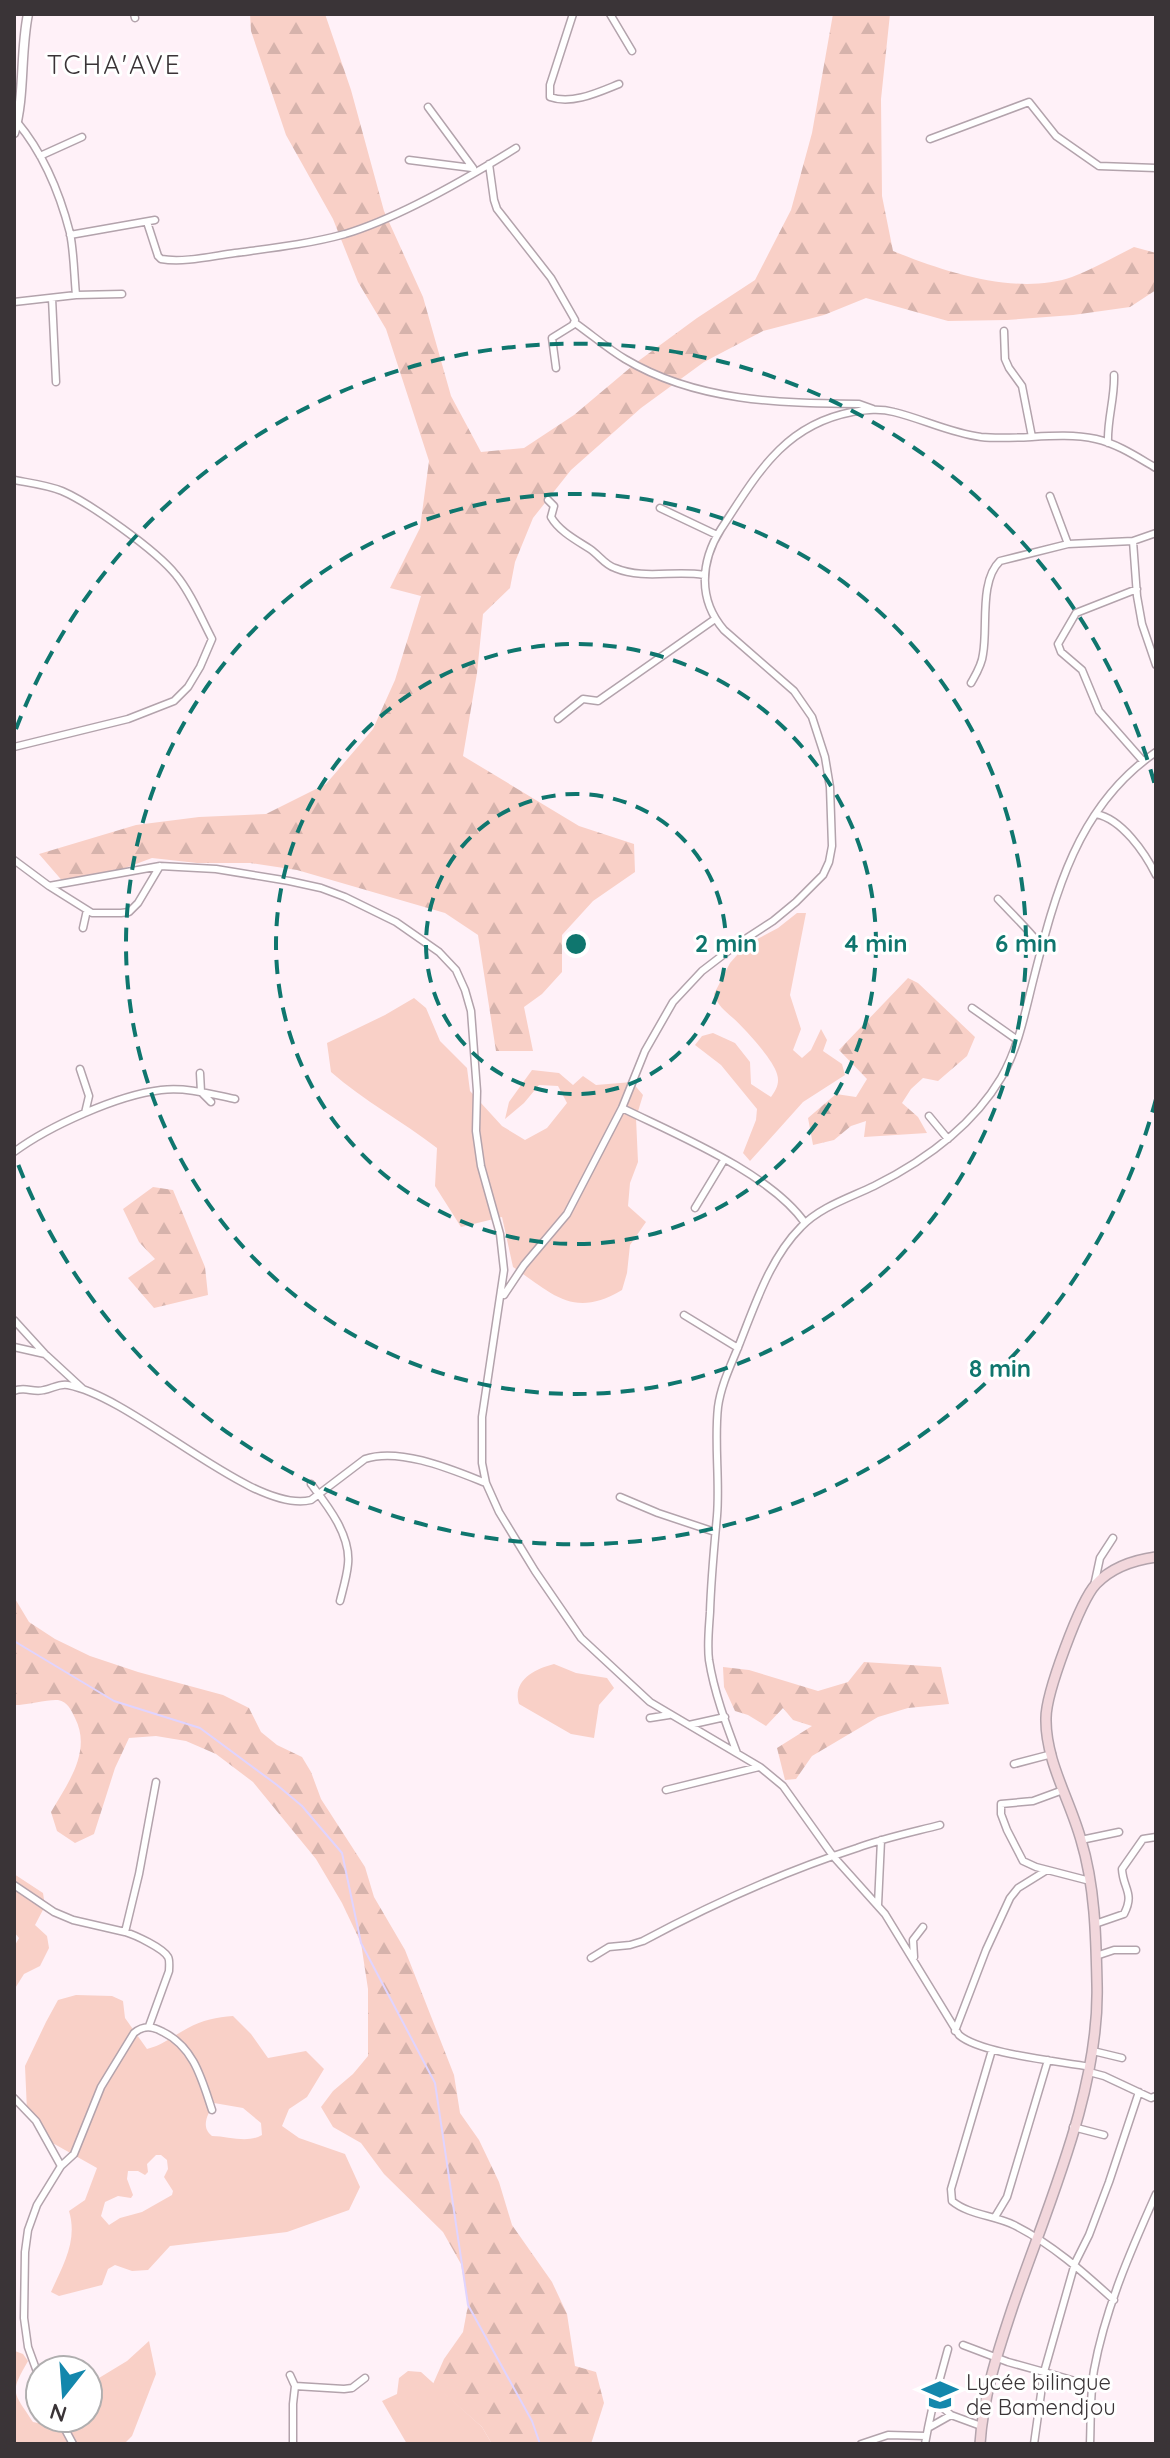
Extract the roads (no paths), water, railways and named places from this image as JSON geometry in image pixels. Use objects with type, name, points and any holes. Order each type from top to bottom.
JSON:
[{"type":"main road","points":[[980,2444],[995,2357],[1073,2127],[1093,2051],[1097,2000],[1095,1924],[1090,1881],[1081,1840],[1052,1754],[1045,1717],[1062,1654],[1094,1586],[1120,1567],[1156,1557]]},
{"type":"street","points":[[14,133],[17,122],[18,44],[28,14]]},
{"type":"street","points":[[573,14],[550,85],[550,97],[556,100],[573,99],[619,84]]},
{"type":"street","points":[[610,14],[632,51]]},
{"type":"street","points":[[930,139],[1029,102],[1056,136],[1099,166],[1156,168]]},
{"type":"street","points":[[428,107],[476,168]]},
{"type":"street","points":[[17,122],[51,178],[70,235],[76,295]]},
{"type":"street","points":[[40,156],[82,137]]},
{"type":"street","points":[[70,235],[151,221],[161,259],[280,249],[365,227],[447,188],[476,168],[516,148]]},
{"type":"street","points":[[409,160],[476,168]]},
{"type":"street","points":[[489,164],[497,209],[551,278],[575,323],[626,360],[692,388],[740,399],[859,404],[982,437],[1093,439],[1108,443],[1156,468]]},
{"type":"street","points":[[14,302],[76,295],[122,294]]},
{"type":"street","points":[[52,298],[56,382]]},
{"type":"street","points":[[556,368],[552,338],[575,323]]},
{"type":"street","points":[[1004,331],[1005,359],[1022,386],[1032,437]]},
{"type":"street","points":[[1108,443],[1114,375]]},
{"type":"street","points":[[502,1298],[524,1265],[567,1214],[622,1108],[645,1051],[673,1002],[702,971],[796,902],[823,875],[829,862],[832,846],[830,787],[825,757],[812,717],[794,691],[715,619],[705,592],[704,575],[717,535],[763,466],[792,437],[827,418],[873,409]]},
{"type":"street","points":[[14,480],[46,486],[74,497],[151,551],[176,575],[212,639],[188,687],[174,701],[128,719],[14,747]]},
{"type":"street","points":[[1050,496],[1068,544]]},
{"type":"street","points":[[548,500],[554,506],[551,517],[559,527],[614,568],[643,575],[704,575]]},
{"type":"street","points":[[660,508],[717,535]]},
{"type":"street","points":[[971,683],[980,668],[984,652],[987,596],[993,567],[1009,557],[1068,544],[1133,541],[1156,533]]},
{"type":"street","points":[[1133,541],[1142,624],[1156,665]]},
{"type":"street","points":[[1137,589],[1076,613],[1058,644],[1061,652],[1082,670],[1099,711],[1143,761]]},
{"type":"street","points":[[558,719],[583,699],[598,701],[715,619]]},
{"type":"street","points":[[738,1754],[709,1657],[718,1495],[718,1404],[730,1364],[777,1260],[805,1223],[827,1208],[934,1152],[981,1105],[1001,1077],[1016,1039],[1067,864],[1096,814],[1121,783],[1156,752]]},
{"type":"street","points":[[1096,814],[1118,824],[1156,875]]},
{"type":"street","points":[[14,860],[87,910],[101,913],[129,912],[138,903],[160,866]]},
{"type":"street","points":[[49,886],[160,866],[244,872],[321,888],[345,897],[415,934],[456,970],[471,1011],[477,1079],[476,1131],[481,1166],[502,1242],[504,1270],[482,1417],[482,1463],[486,1483],[513,1536],[581,1638],[642,1696],[760,1767],[783,1786],[817,1836],[878,1905],[955,2031],[971,2044],[1090,2070],[1154,2099]]},
{"type":"street","points":[[998,899],[1031,931],[1042,947]]},
{"type":"street","points":[[83,928],[87,910]]},
{"type":"street","points":[[972,1008],[1016,1039]]},
{"type":"street","points":[[80,1069],[89,1096],[85,1113]]},
{"type":"street","points":[[200,1073],[201,1092],[211,1102]]},
{"type":"street","points":[[14,1152],[85,1113],[137,1095],[162,1090],[201,1092],[235,1099]]},
{"type":"street","points":[[622,1108],[766,1184],[791,1205],[805,1223]]},
{"type":"street","points":[[929,1116],[948,1139]]},
{"type":"street","points":[[695,1208],[724,1160]]},
{"type":"street","points":[[684,1315],[738,1348]]},
{"type":"street","points":[[14,1320],[86,1392]]},
{"type":"street","points":[[14,1347],[45,1354]]},
{"type":"street","points":[[14,1391],[24,1388],[45,1390],[68,1385],[122,1406],[225,1473],[271,1494],[301,1502],[321,1494],[365,1459],[375,1455],[430,1463],[486,1483]]},
{"type":"street","points":[[311,1484],[321,1494],[340,1528],[348,1552],[340,1601]]},
{"type":"street","points":[[620,1497],[715,1532]]},
{"type":"street","points":[[1094,1586],[1100,1558],[1113,1538]]},
{"type":"street","points":[[650,1718],[669,1715]]},
{"type":"street","points":[[689,1725],[725,1717]]},
{"type":"street","points":[[1014,1764],[1052,1754]]},
{"type":"street","points":[[666,1790],[760,1767]]},
{"type":"street","points":[[125,1932],[156,1782]]},
{"type":"street","points":[[1063,1790],[1033,1801],[1001,1804],[1001,1814],[1021,1859],[1030,1865],[1090,1881]]},
{"type":"street","points":[[591,1958],[609,1947],[643,1941],[733,1895],[833,1856],[940,1825]]},
{"type":"street","points":[[1081,1840],[1119,1832]]},
{"type":"street","points":[[1095,1924],[1124,1914],[1130,1896],[1122,1869],[1143,1839],[1156,1837]]},
{"type":"street","points":[[878,1905],[881,1840]]},
{"type":"street","points":[[955,2031],[991,1937],[1010,1898],[1018,1888],[1047,1870]]},
{"type":"street","points":[[14,1885],[54,1912],[73,1920],[125,1932],[168,1957],[169,1971],[149,2026]]},
{"type":"street","points":[[915,1961],[913,1940],[923,1927]]},
{"type":"street","points":[[1096,1956],[1114,1950],[1136,1950]]},
{"type":"street","points":[[31,2354],[24,2323],[25,2252],[33,2214],[61,2166],[74,2154],[101,2087],[134,2033],[149,2026],[184,2045],[212,2110]]},
{"type":"street","points":[[992,2050],[950,2195],[952,2201],[964,2210],[995,2217],[1037,2239],[1075,2263],[1114,2300]]},
{"type":"street","points":[[1093,2051],[1122,2058]]},
{"type":"street","points":[[995,2217],[1007,2197],[1048,2060]]},
{"type":"street","points":[[1034,2444],[1044,2372],[1075,2263],[1098,2213],[1139,2092]]},
{"type":"street","points":[[14,2098],[36,2121],[61,2166]]},
{"type":"street","points":[[1073,2127],[1104,2135]]},
{"type":"street","points":[[1090,2444],[1092,2386],[1102,2333],[1156,2194]]},
{"type":"street","points":[[963,2345],[1092,2386]]},
{"type":"street","points":[[925,2444],[948,2349]]},
{"type":"street","points":[[290,2375],[295,2386],[293,2444]]},
{"type":"street","points":[[295,2386],[344,2389],[352,2388],[365,2378]]},
{"type":"street","points":[[934,2400],[951,2415],[981,2426]]},
{"type":"street","points":[[861,2444],[888,2435],[927,2432],[951,2415]]},
{"type":"waterway","points":[[14,1641],[114,1701],[200,1728],[302,1806],[342,1853],[361,1943],[435,2083],[468,2305],[532,2421],[540,2444]]},
{"type":"place","name":"Lycée bilingue de Bamendjou","points":[[940,2395]]},
{"type":"district","name":"TCHA'AVE","points":[[114,64]]}]
